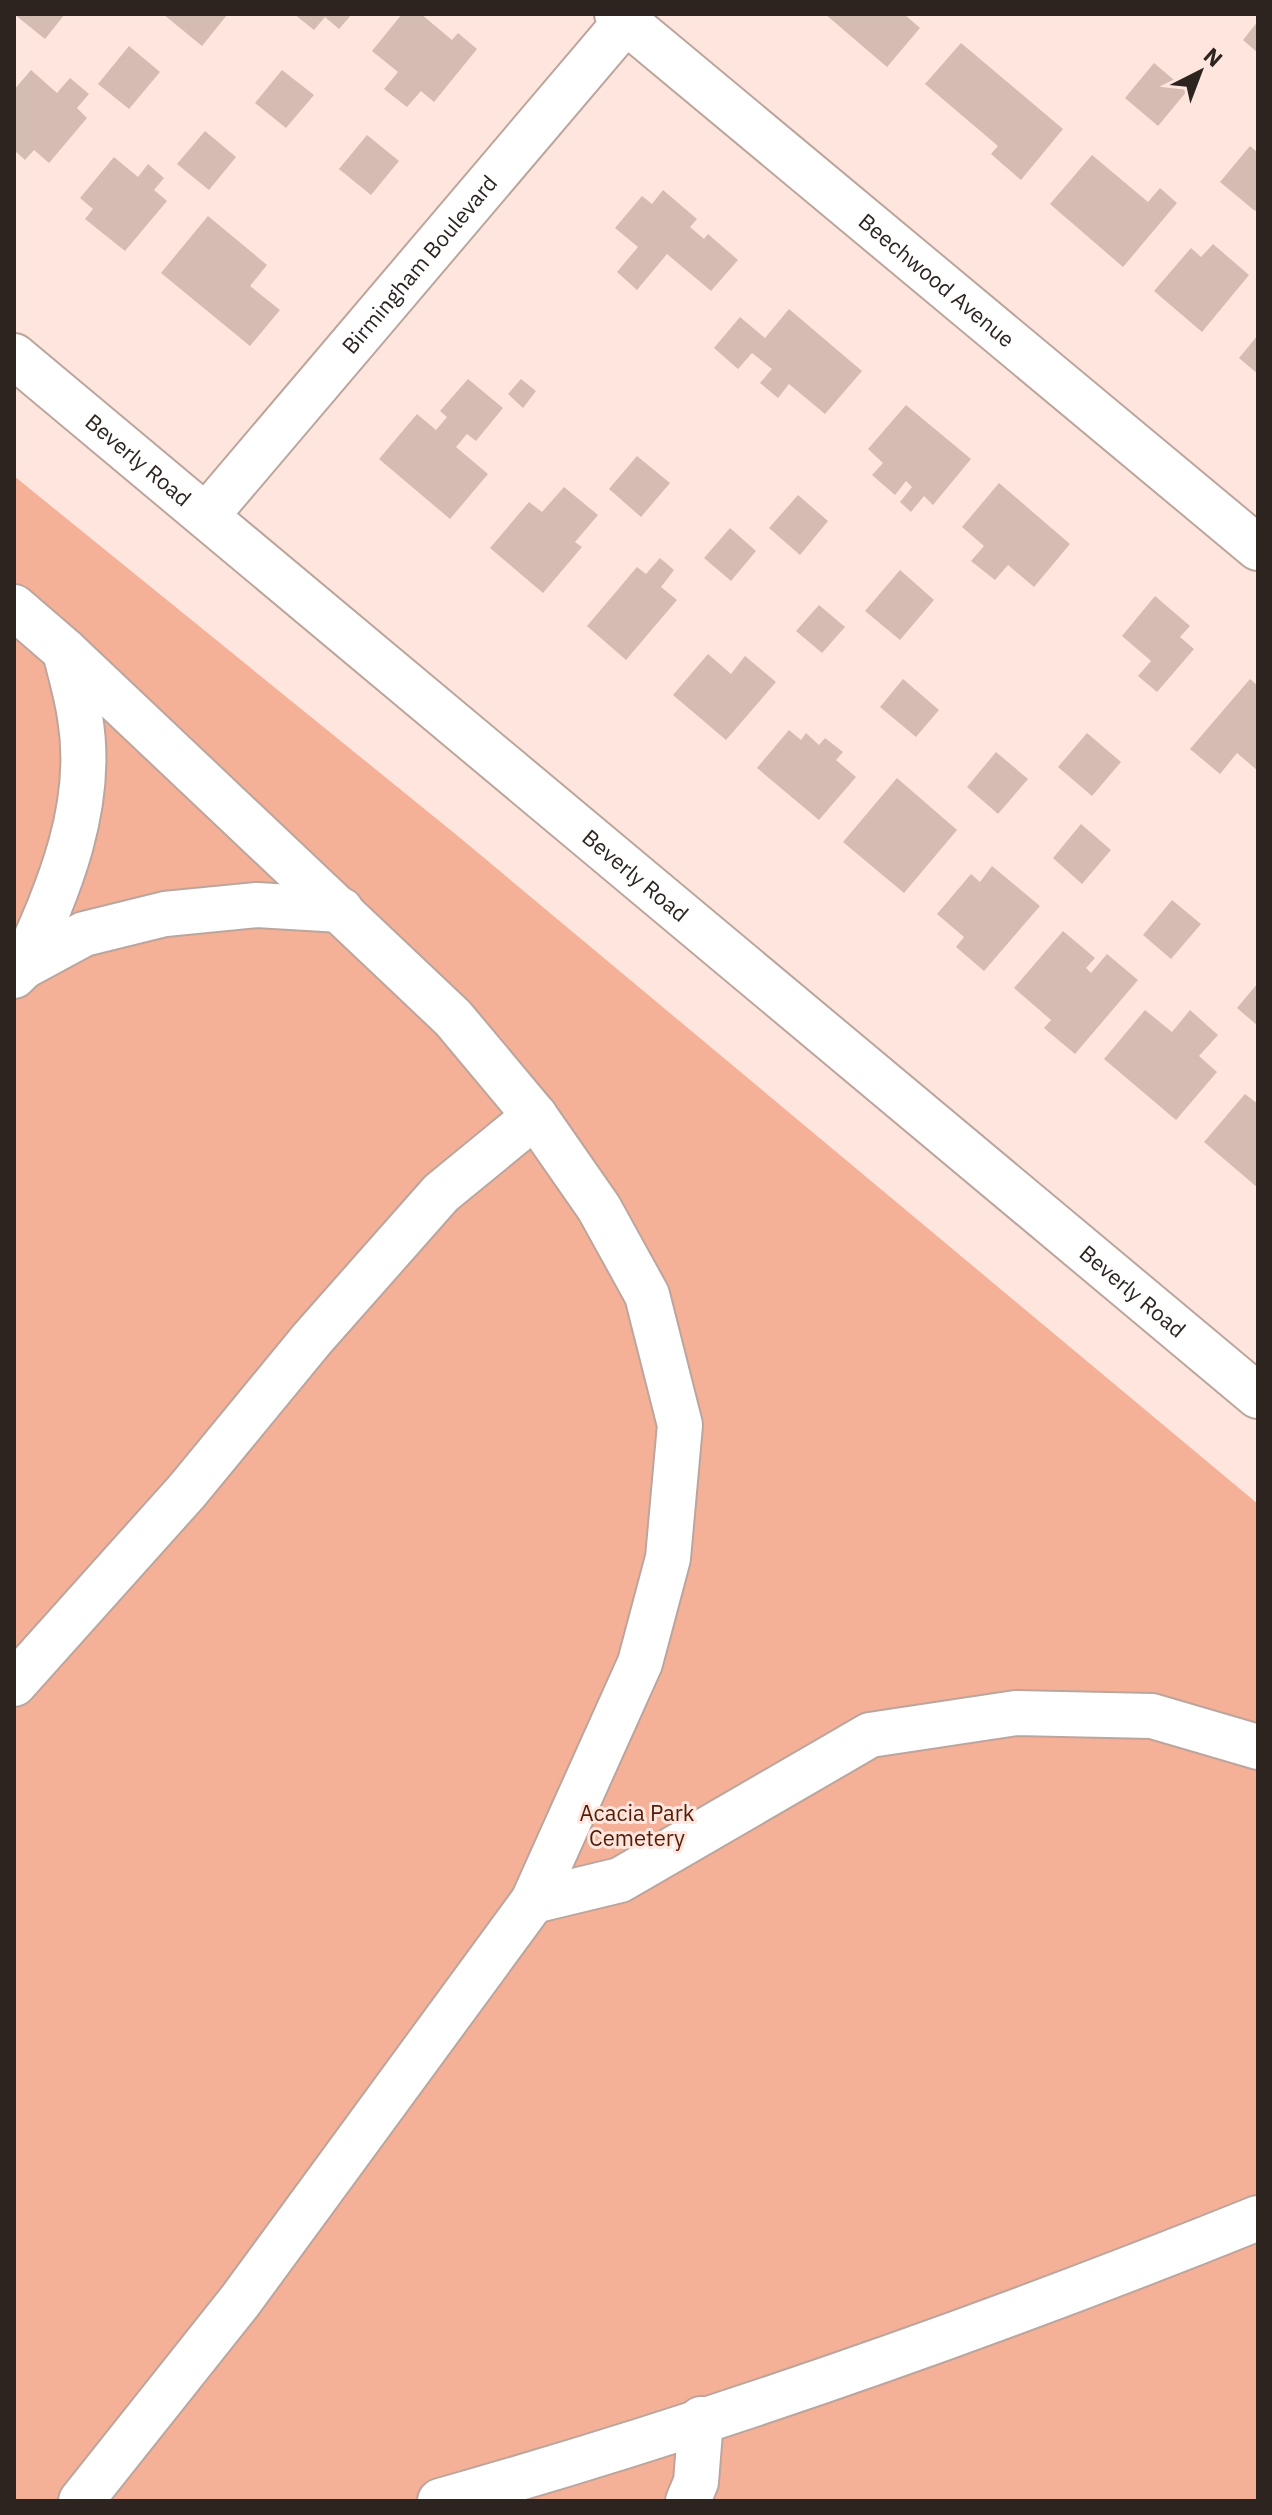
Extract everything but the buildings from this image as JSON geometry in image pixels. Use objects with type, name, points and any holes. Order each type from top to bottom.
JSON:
[{"type":"street","name":"Birmingham Boulevard","points":[[206,516],[625,16]]},
{"type":"street","name":"Beechwood Avenue","points":[[625,16],[1258,548]]},
{"type":"street","name":"Beverly Road","points":[[14,356],[1258,1396]]},
{"type":"street","points":[[14,607],[65,651],[453,1018],[535,1116],[599,1208],[647,1295],[680,1425],[668,1558],[640,1663],[533,1901],[240,2301],[81,2501]]},
{"type":"street","points":[[18,971],[59,888],[82,799],[81,720],[65,651]]},
{"type":"street","points":[[18,971],[84,934],[165,914],[257,905],[341,910]]},
{"type":"street","points":[[14,1684],[187,1491],[312,1339],[441,1193],[535,1116]]},
{"type":"street","points":[[533,1901],[620,1880],[870,1735],[1016,1713],[1152,1716],[1258,1747]]},
{"type":"street","points":[[440,2501],[834,2376],[1096,2282],[1258,2218]]},
{"type":"street","points":[[688,2501],[696,2482],[701,2419]]},
{"type":"green space","name":"Acacia Park Cemetery","points":[[14,476],[459,837],[1258,1504],[1258,2501],[14,2501]]}]
